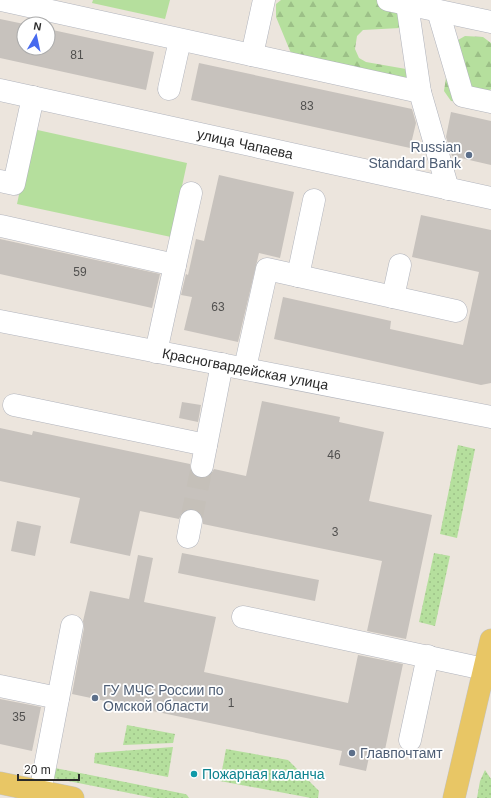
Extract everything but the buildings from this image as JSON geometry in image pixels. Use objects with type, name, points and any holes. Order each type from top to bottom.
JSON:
[{"type":"main road","points":[[454,798],[491,640]]},
{"type":"main road","points":[[0,783],[39,794],[73,798]]},
{"type":"street","points":[[1,0],[420,92]]},
{"type":"street","points":[[252,55],[264,0]]},
{"type":"street","points":[[448,189],[420,92],[398,2],[491,22]]},
{"type":"street","points":[[438,11],[463,96],[491,102]]},
{"type":"street","points":[[170,89],[180,40]]},
{"type":"street","name":"улица Чапаева","points":[[0,90],[491,198]]},
{"type":"street","points":[[0,181],[14,184],[33,97]]},
{"type":"street","points":[[156,352],[191,193]]},
{"type":"street","points":[[298,276],[314,200]]},
{"type":"street","points":[[1,226],[175,264]]},
{"type":"street","points":[[393,297],[400,265]]},
{"type":"street","points":[[245,368],[267,269],[456,311]]},
{"type":"street","name":"Красногвардейская улица","points":[[0,321],[491,417]]},
{"type":"street","points":[[14,405],[204,456],[222,364]]},
{"type":"street","points":[[243,617],[484,669]]},
{"type":"street","points":[[39,794],[72,626]]},
{"type":"street","points":[[410,740],[428,656]]},
{"type":"street","points":[[0,686],[58,698]]},
{"type":"green space","points":[[93,0],[170,0],[165,19],[92,3]]},
{"type":"green space","points":[[281,0],[419,0],[400,28],[363,30],[357,36],[355,49],[359,58],[366,62],[406,69],[412,86],[293,58],[276,17],[276,4]]},
{"type":"green space","points":[[465,36],[483,37],[491,43],[491,89],[476,105],[451,101],[444,91],[451,44]]},
{"type":"green space","points":[[33,129],[187,163],[171,237],[17,204]]},
{"type":"green space","points":[[458,445],[475,449],[457,538],[440,534]]},
{"type":"green space","points":[[434,553],[450,556],[435,626],[419,622]]},
{"type":"green space","points":[[127,725],[175,734],[173,743],[123,745]]},
{"type":"green space","points":[[173,747],[168,777],[94,763],[95,753]]},
{"type":"green space","points":[[226,749],[288,760],[319,791],[318,798],[220,781]]},
{"type":"green space","points":[[50,767],[185,794],[189,798],[154,798],[48,777]]},
{"type":"green space","points":[[485,770],[491,779],[491,798],[477,798],[480,781]]},
{"type":"tunnel","points":[[191,521],[202,466]]},
{"type":"place","name":"Russian Standard Bank","points":[[469,155]]},
{"type":"place","name":"ГУ МЧС России по Омской области","points":[[95,698]]},
{"type":"place","name":"Главпочтамт","points":[[352,753]]},
{"type":"place","name":"Пожарная каланча","points":[[194,774]]}]
